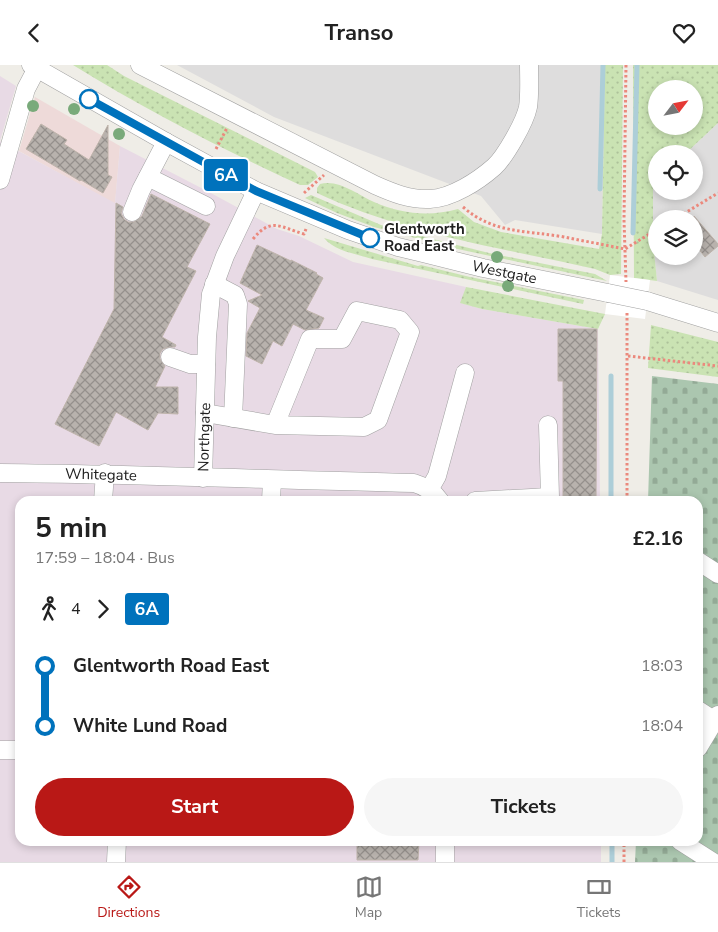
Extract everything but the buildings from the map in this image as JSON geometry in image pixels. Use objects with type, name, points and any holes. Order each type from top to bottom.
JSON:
[{"type":"street","points":[[140,65],[396,195],[431,199],[455,192],[471,184],[495,166],[515,138],[528,109],[529,65]]},
{"type":"street","points":[[0,180],[34,67]]},
{"type":"street","name":"Westgate","points":[[34,67],[256,191],[348,229],[398,247],[482,268],[647,301],[718,323]]},
{"type":"street","points":[[128,210],[166,142]]},
{"type":"street","points":[[144,183],[206,206]]},
{"type":"street","name":"Northgate","points":[[256,191],[225,256],[211,294],[206,364],[204,478],[414,483],[434,496]]},
{"type":"street","points":[[214,284],[234,295],[238,304],[232,417]]},
{"type":"street","points":[[205,413],[275,425],[364,427],[378,420],[410,332],[400,320],[357,311],[342,339],[310,339],[275,425]]},
{"type":"street","points":[[170,357],[190,363],[206,364]]},
{"type":"street","points":[[434,496],[437,477],[466,373]]},
{"type":"street","points":[[548,425],[550,496]]},
{"type":"street","name":"Whitegate","points":[[0,473],[105,473],[204,478]]},
{"type":"street","points":[[103,496],[105,473]]},
{"type":"street","points":[[271,496],[272,480]]},
{"type":"street","points":[[703,564],[718,574]]},
{"type":"street","points":[[703,713],[717,720],[703,741]]},
{"type":"street","points":[[0,750],[15,750]]},
{"type":"street","points":[[116,862],[117,846]]},
{"type":"street","points":[[445,846],[445,862]]},
{"type":"street","points":[[688,846],[713,862]]},
{"type":"path","points":[[626,65],[626,288]]},
{"type":"path","points":[[216,149],[229,125]]},
{"type":"path","points":[[303,194],[335,165]]},
{"type":"path","points":[[455,192],[462,207],[474,217],[512,231],[563,237],[625,249],[648,235]]},
{"type":"path","points":[[690,210],[718,193]]},
{"type":"path","points":[[252,240],[262,228],[274,225],[289,227],[304,234],[305,231]]},
{"type":"path","points":[[626,307],[628,356],[627,496]]},
{"type":"path","points":[[628,356],[718,367]]},
{"type":"path","points":[[624,846],[624,862]]},
{"type":"shaded area","points":[[177,65],[605,65],[602,234],[515,220],[505,225],[481,196],[274,117]]},
{"type":"shaded area","points":[[0,76],[16,86],[0,141]]},
{"type":"shaded area","points":[[35,97],[120,146],[115,204],[19,151]]},
{"type":"shaded area","points":[[718,123],[718,300],[657,281],[655,265],[703,265],[703,210],[653,210],[653,200],[703,200],[703,145],[695,145]]},
{"type":"shaded area","points":[[0,141],[115,203],[120,146],[277,229],[299,236],[353,262],[466,287],[461,303],[482,309],[598,329],[600,496],[15,496],[15,846],[601,846],[601,862],[0,862]]},
{"type":"green space","points":[[73,65],[107,65],[124,76],[315,172],[318,177],[308,185],[300,185],[128,98]]},
{"type":"green space","points":[[605,65],[623,65],[621,274],[610,275],[595,269],[419,230],[350,207],[317,193],[317,188],[320,184],[334,184],[384,206],[405,212],[437,213],[458,209],[474,222],[501,232],[599,249],[602,234]]},
{"type":"green space","points":[[633,65],[718,65],[718,123],[695,145],[648,145],[648,200],[653,200],[653,210],[648,210],[648,265],[655,265],[657,281],[634,278]]},
{"type":"green space","points":[[311,195],[381,225],[489,253],[595,274],[607,281],[453,248],[374,227],[305,198]]},
{"type":"green space","points":[[324,238],[418,266],[421,265],[584,300],[583,304],[372,259],[340,249]]},
{"type":"green space","points":[[466,287],[605,314],[598,329],[482,309],[460,303]]},
{"type":"green space","points":[[651,325],[718,342],[718,377],[648,368]]},
{"type":"green space","points":[[652,376],[718,384],[718,862],[635,862],[636,846],[703,846],[703,496],[648,496]]},
{"type":"pier","points":[[610,275],[650,280],[645,319],[605,314]]},
{"type":"waterway","points":[[600,189],[603,65]]},
{"type":"waterway","points":[[633,233],[637,65]]},
{"type":"waterway","points":[[611,376],[611,496]]},
{"type":"waterway","points":[[612,846],[612,862]]},
{"type":"bus line","name":"6A","points":[[89,99],[256,191],[370,238]]},
{"type":"place","name":"Glentworth Road East","points":[[370,238]]}]
